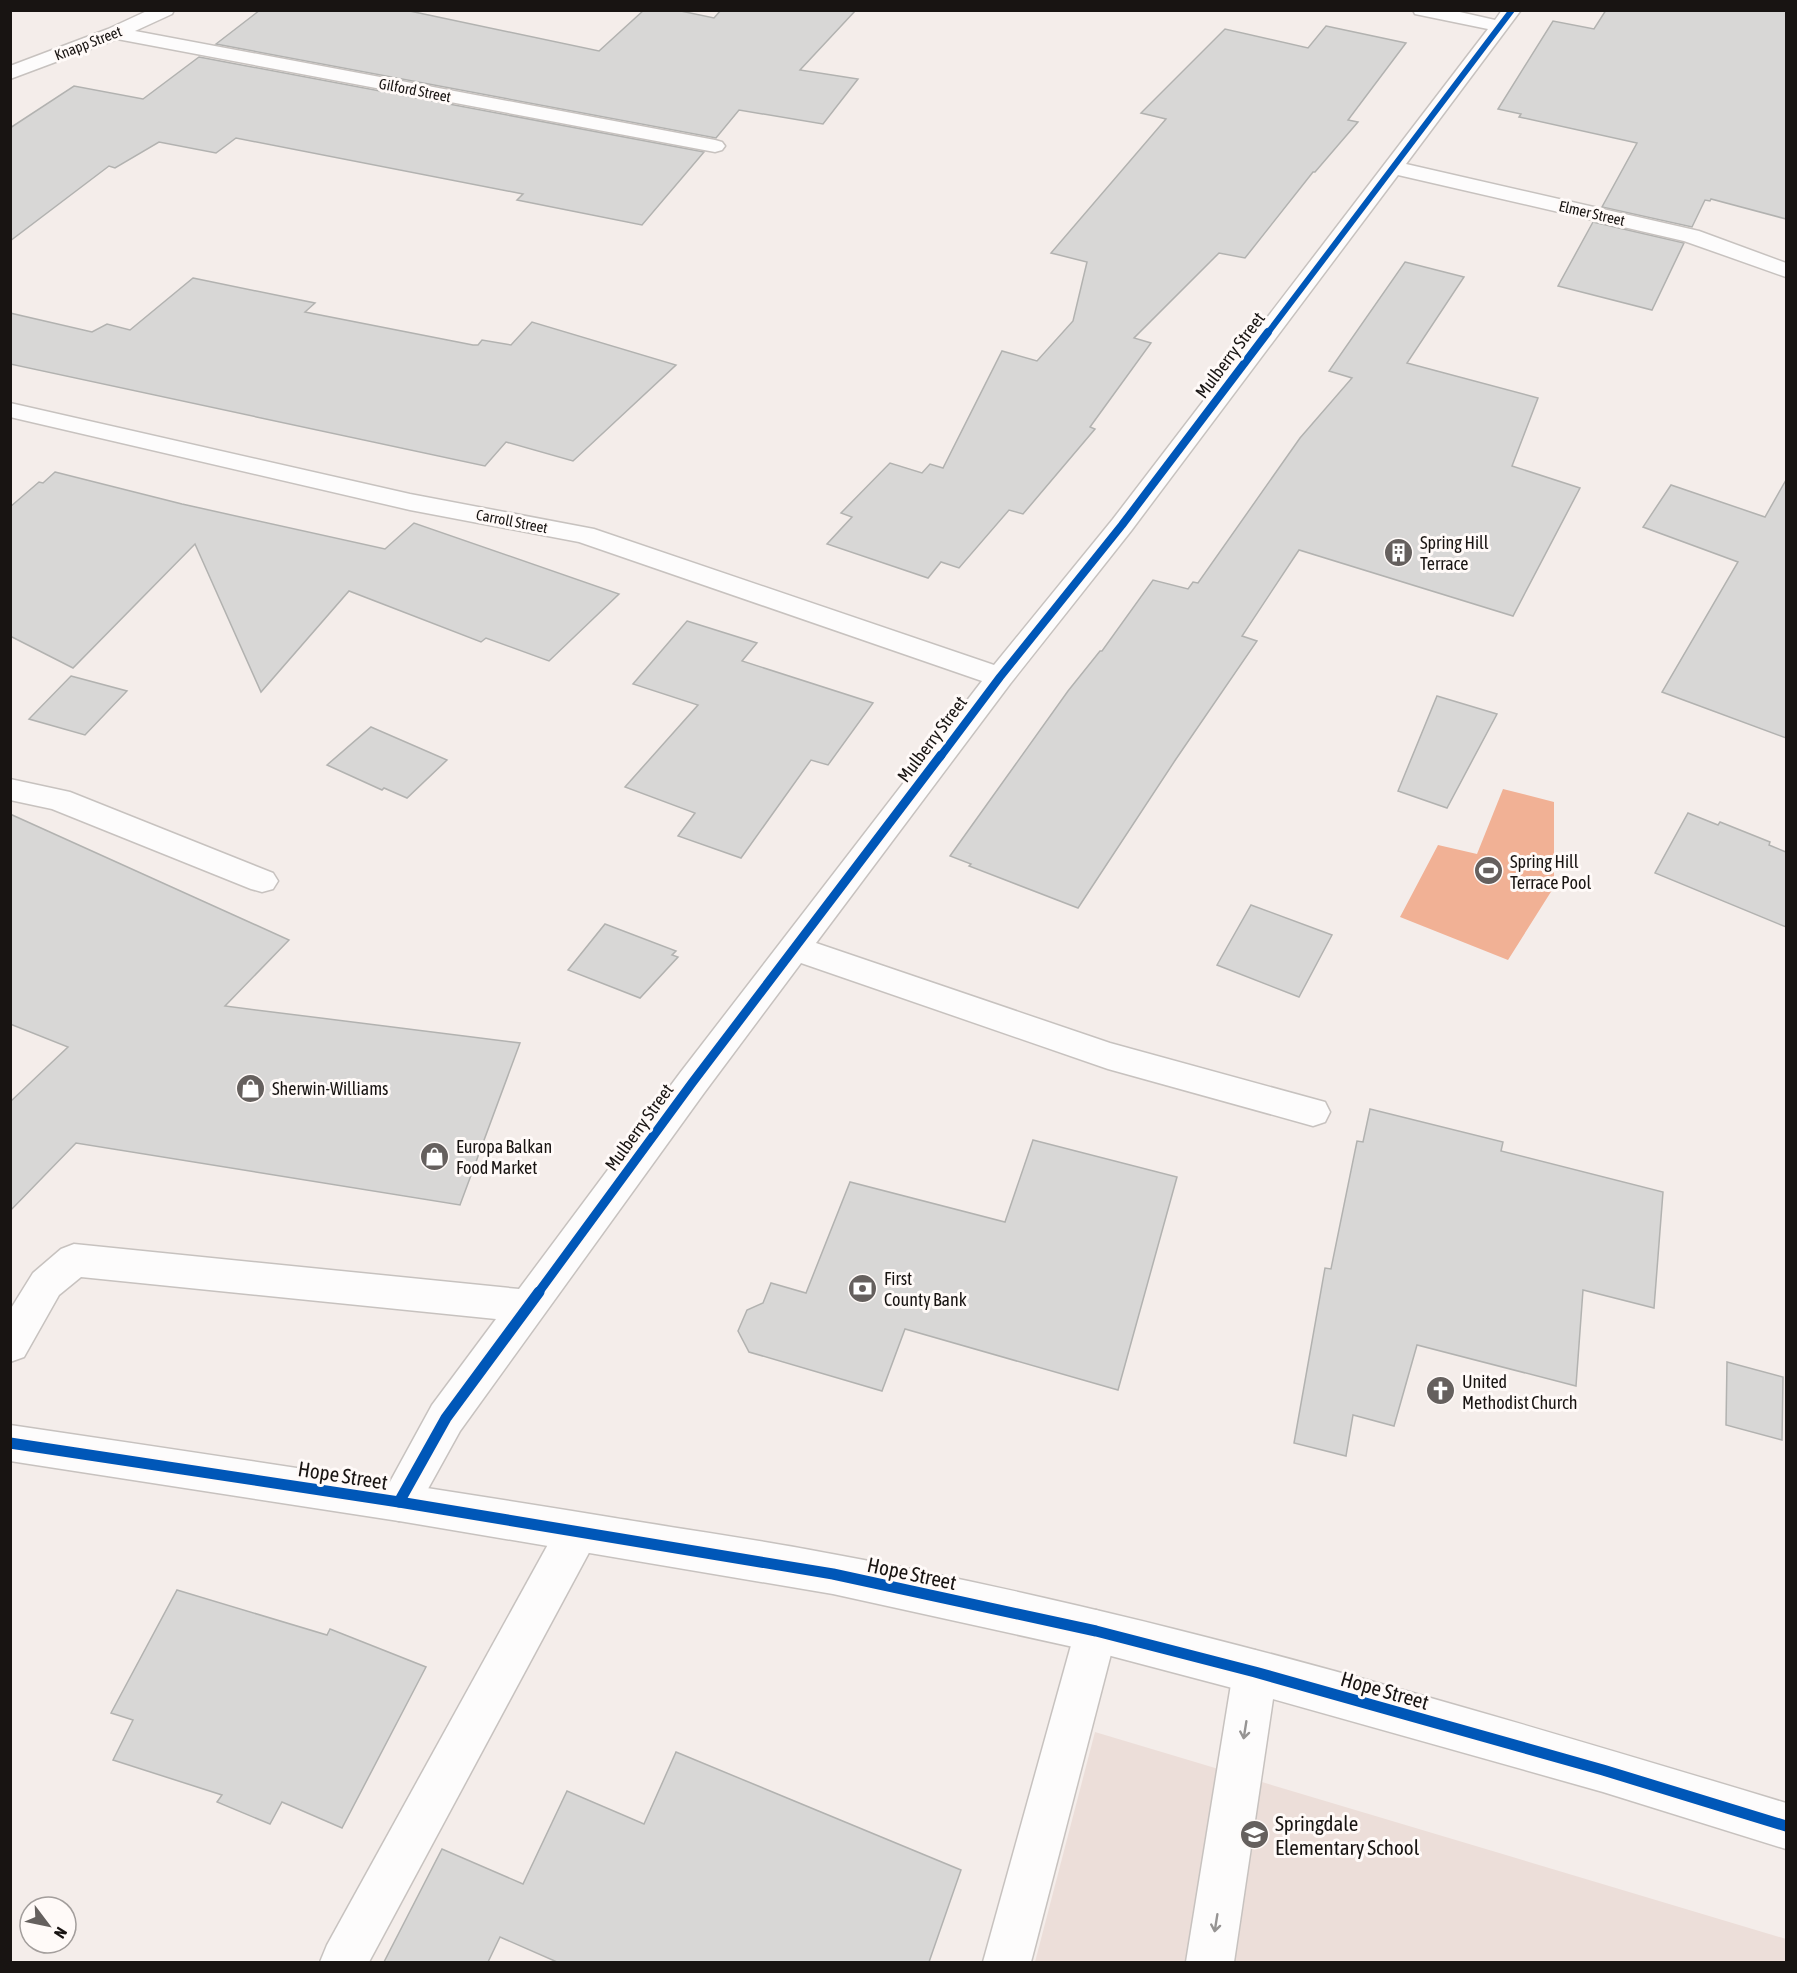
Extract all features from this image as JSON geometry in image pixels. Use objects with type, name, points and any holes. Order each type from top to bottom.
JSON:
[{"type":"street","name":"Knapp Street","points":[[10,73],[115,33],[165,10]]},
{"type":"street","points":[[1422,10],[1505,18]]},
{"type":"street","name":"Mulberry Street","points":[[399,1502],[446,1418],[794,948],[1000,677],[1122,525],[1394,168],[1505,18]]},
{"type":"street","name":"Gilford Street","points":[[115,33],[715,146]]},
{"type":"street","name":"Elmer Street","points":[[1394,168],[1691,236],[1786,270]]},
{"type":"street","name":"Carroll Street","points":[[10,410],[410,502],[585,535],[1000,677]]},
{"type":"street","points":[[10,789],[59,800],[262,881]]},
{"type":"street","points":[[794,948],[1108,1056],[1313,1112]]},
{"type":"street","points":[[10,1345],[46,1284],[74,1260],[528,1306]]},
{"type":"street","name":"Hope Street","points":[[10,1443],[399,1502],[833,1574],[1096,1631],[1255,1672],[1603,1770],[1786,1826]]},
{"type":"street","points":[[344,1962],[577,1533]]},
{"type":"street","points":[[1007,1962],[1096,1631]]},
{"type":"street","points":[[1210,1962],[1255,1672]]},
{"type":"shaded area","name":"Spring Hill Terrace Pool","points":[[1503,789],[1554,802],[1554,887],[1508,960],[1400,917],[1438,845],[1477,854]]},
{"type":"shaded area","name":"Springdale Elementary School","points":[[1095,1732],[1786,1939],[1786,1962],[1035,1962]]},
{"type":"building","points":[[260,10],[405,10],[599,51],[644,10],[676,10],[714,18],[721,10],[856,10],[800,70],[858,79],[823,124],[739,110],[716,138],[216,44]]},
{"type":"building","points":[[1606,10],[1786,10],[1786,219],[1711,199],[1710,201],[1705,200],[1692,227],[1602,207],[1637,143],[1519,117],[1521,114],[1498,109],[1553,21],[1594,29]]},
{"type":"building","points":[[1326,26],[1406,43],[1348,120],[1358,122],[1313,172],[1245,258],[1219,253],[1134,338],[1151,343],[1090,427],[1095,429],[1023,514],[1009,510],[959,568],[941,562],[928,578],[827,544],[852,517],[841,513],[890,463],[922,473],[930,464],[943,468],[1002,351],[1037,361],[1073,321],[1087,262],[1051,253],[1166,119],[1141,113],[1225,29],[1308,48]]},
{"type":"building","points":[[199,57],[704,152],[642,225],[517,200],[523,194],[236,138],[216,153],[159,142],[115,168],[109,166],[10,241],[10,128],[74,86],[143,99]]},
{"type":"building","points":[[1593,222],[1684,243],[1652,310],[1558,286]]},
{"type":"building","points":[[1405,262],[1464,277],[1407,363],[1538,398],[1512,466],[1580,488],[1513,616],[1299,550],[1242,636],[1257,641],[1078,908],[969,866],[971,864],[950,856],[1068,691],[1102,651],[1153,580],[1188,589],[1193,582],[1198,583],[1300,438],[1352,378],[1329,371]]},
{"type":"building","points":[[193,278],[315,303],[305,312],[473,345],[478,345],[482,340],[511,345],[532,322],[676,365],[573,461],[506,442],[485,466],[10,364],[10,313],[92,332],[107,324],[130,330]]},
{"type":"building","points":[[55,472],[182,504],[385,549],[414,523],[619,594],[549,661],[486,638],[481,642],[349,591],[261,692],[195,544],[73,668],[10,636],[10,507],[39,482],[43,483]]},
{"type":"building","points":[[1786,480],[1786,738],[1662,692],[1738,562],[1643,527],[1671,485],[1765,517]]},
{"type":"building","points":[[687,621],[757,643],[742,661],[873,703],[828,765],[811,760],[741,858],[678,836],[695,813],[625,787],[698,705],[633,684]]},
{"type":"building","points":[[71,676],[127,691],[85,735],[29,719]]},
{"type":"building","points":[[1437,696],[1497,714],[1447,808],[1398,791]]},
{"type":"building","points":[[371,727],[447,760],[407,798],[384,788],[382,790],[327,765]]},
{"type":"building","points":[[1688,813],[1718,825],[1720,822],[1770,842],[1769,845],[1786,852],[1786,927],[1655,873]]},
{"type":"building","points":[[10,814],[289,940],[225,1006],[520,1043],[460,1205],[76,1143],[10,1211],[10,1102],[68,1047],[10,1024]]},
{"type":"building","points":[[1251,905],[1332,935],[1299,997],[1217,965]]},
{"type":"building","points":[[605,924],[676,951],[672,955],[678,957],[640,998],[568,970]]},
{"type":"building","points":[[1370,1109],[1503,1142],[1501,1151],[1663,1192],[1654,1308],[1583,1290],[1576,1386],[1417,1345],[1394,1426],[1353,1415],[1346,1456],[1294,1443],[1325,1268],[1331,1269],[1357,1141],[1363,1142]]},
{"type":"building","points":[[1033,1140],[1177,1177],[1118,1390],[905,1329],[882,1391],[749,1352],[738,1331],[747,1310],[763,1303],[771,1283],[806,1293],[850,1182],[1005,1222]]},
{"type":"building","points":[[1727,1362],[1783,1377],[1782,1440],[1726,1425]]},
{"type":"building","points":[[177,1590],[327,1635],[330,1629],[426,1667],[342,1828],[282,1802],[270,1824],[217,1802],[222,1795],[113,1760],[133,1720],[111,1713]]},
{"type":"building","points":[[676,1752],[961,1870],[929,1962],[557,1962],[500,1937],[488,1962],[384,1962],[442,1849],[523,1884],[567,1791],[644,1824]]},
{"type":"cycle path","points":[[399,1502],[446,1418],[692,1083],[1000,677],[1122,525],[1512,10]]},
{"type":"cycle path","points":[[10,1443],[399,1502],[833,1574],[1096,1631],[1255,1672],[1603,1770],[1786,1826]]},
{"type":"place","name":"Spring Hill Terrace","points":[[1399,552]]},
{"type":"place","name":"Spring Hill Terrace Pool","points":[[1489,871]]},
{"type":"place","name":"Sherwin-Williams","points":[[251,1088]]},
{"type":"place","name":"Europa Balkan Food Market","points":[[435,1156]]},
{"type":"place","name":"First County Bank","points":[[863,1288]]},
{"type":"place","name":"United Methodist Church","points":[[1441,1391]]},
{"type":"place","name":"Springdale Elementary School","points":[[1254,1835]]}]
